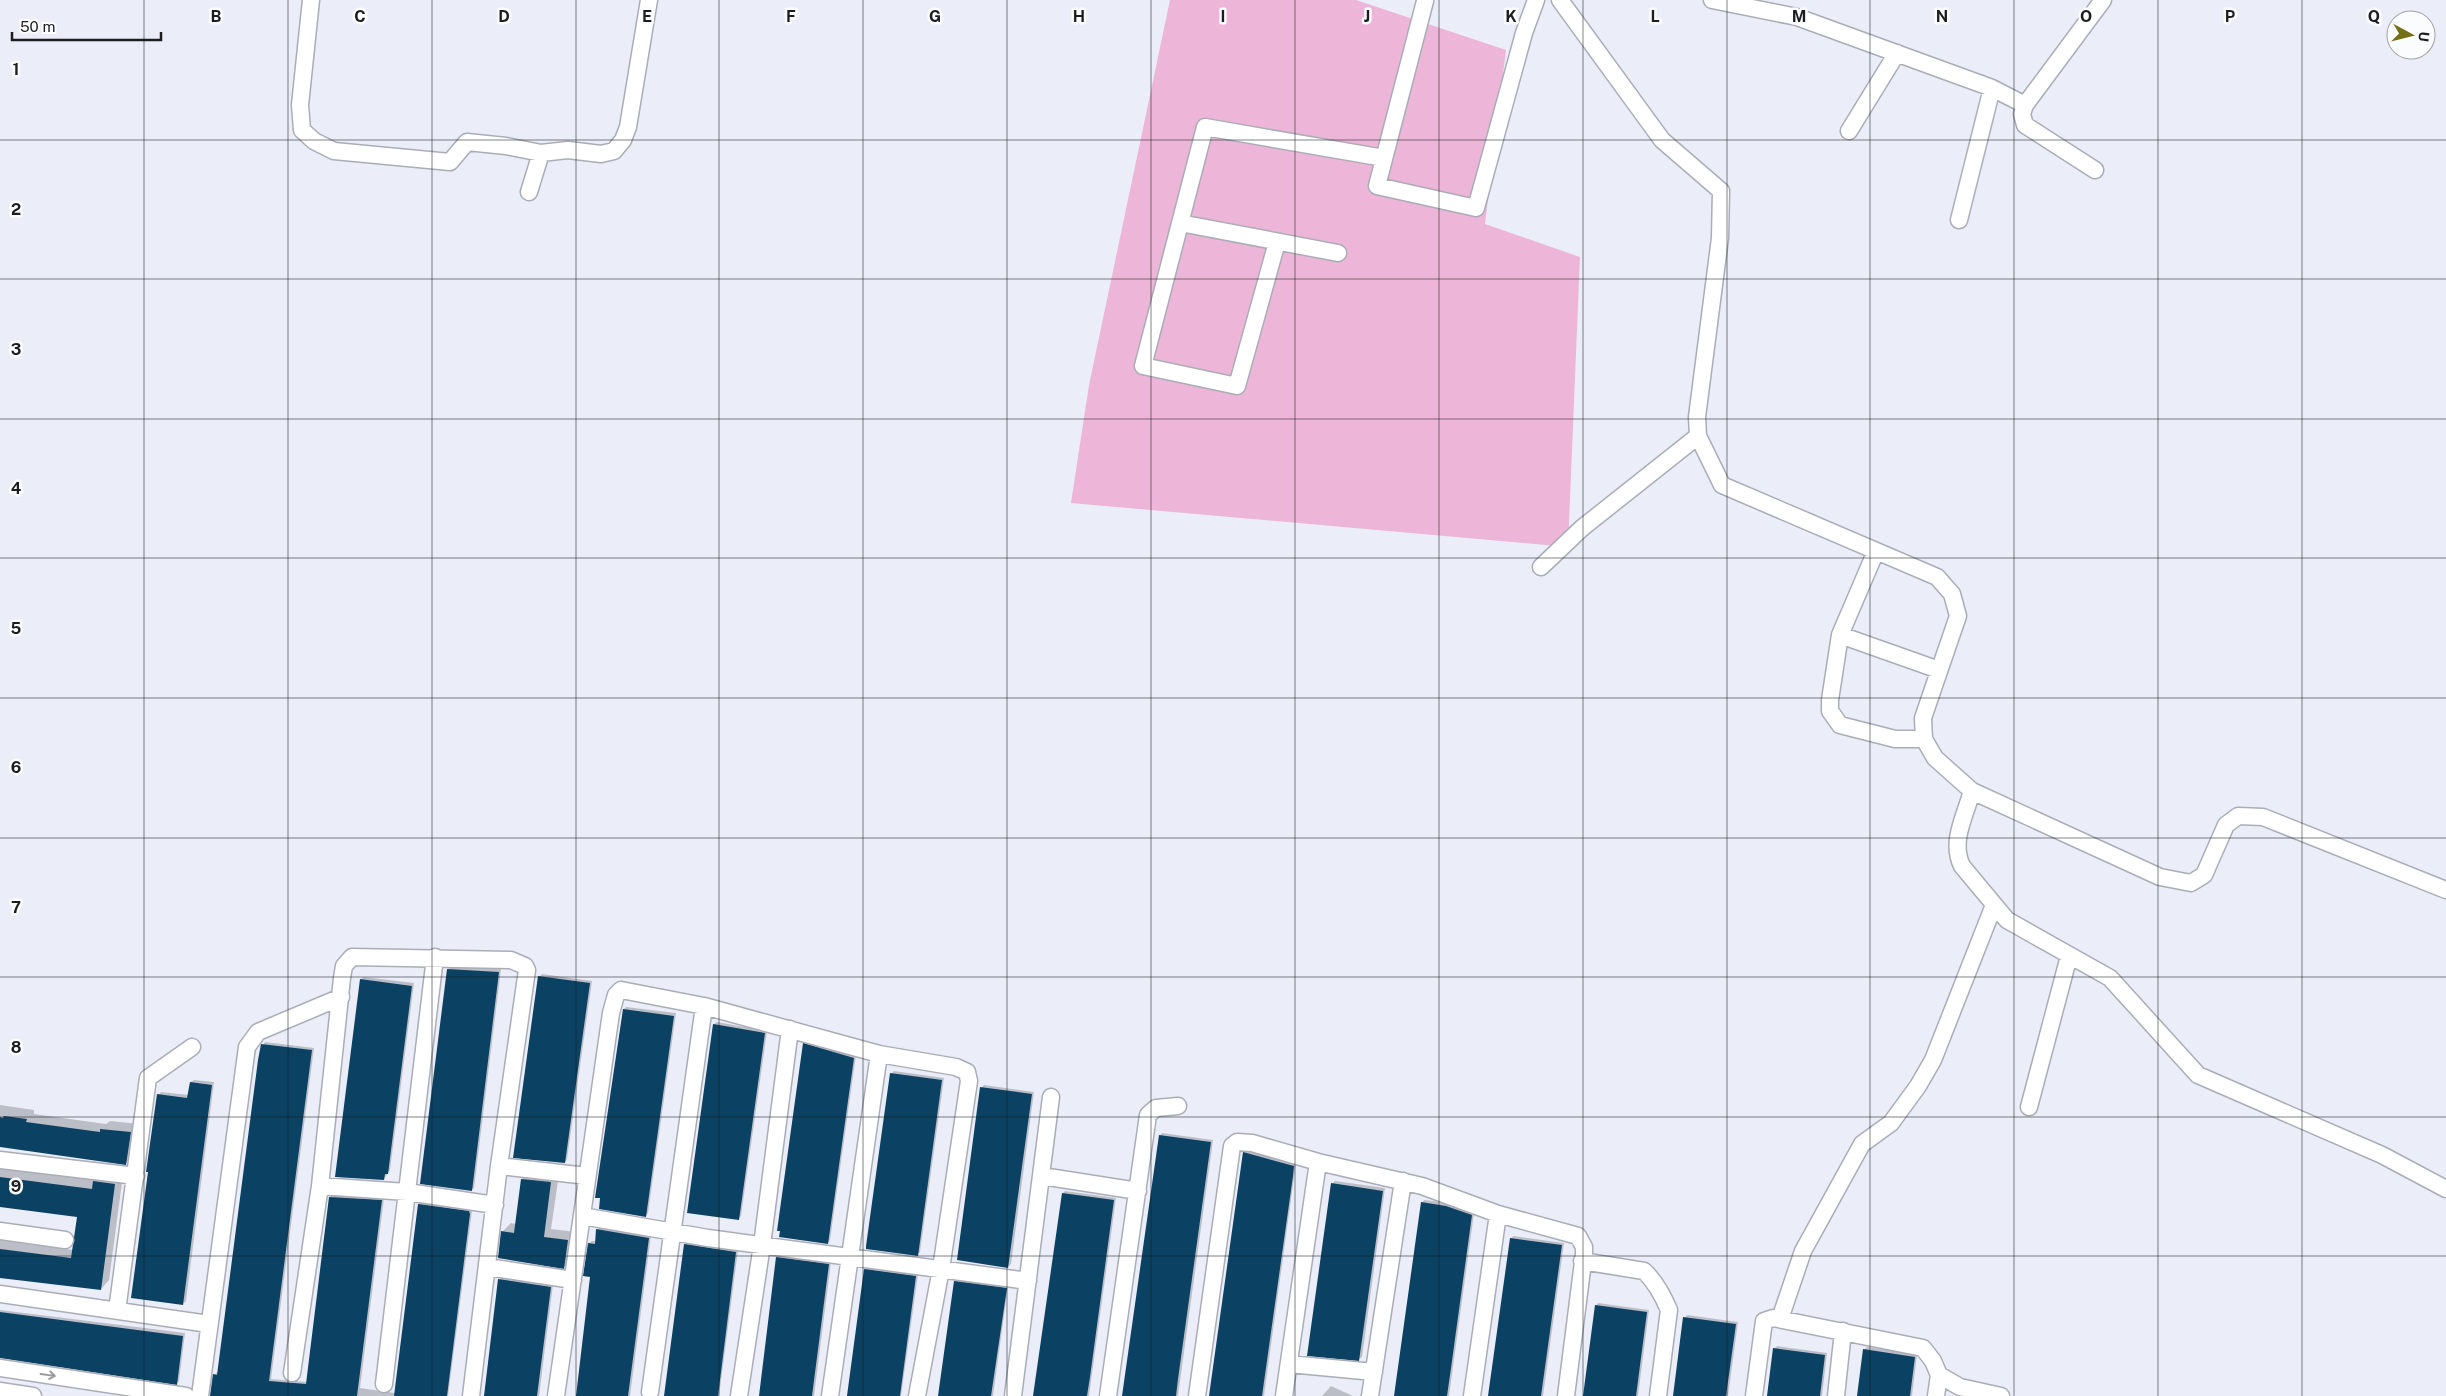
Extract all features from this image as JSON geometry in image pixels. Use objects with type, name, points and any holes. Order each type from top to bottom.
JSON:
[{"type":"street","points":[[312,0],[300,105],[302,130],[314,140],[334,151],[450,162],[467,142],[506,146],[541,153],[568,150],[600,154],[614,151],[623,140],[628,126],[649,0]]},
{"type":"street","points":[[1425,1],[1377,186],[1476,208],[1524,33],[1536,0]]},
{"type":"street","points":[[1560,0],[1662,140],[1721,191],[1720,238],[1697,416],[1698,436],[1722,485],[1937,577],[1952,594],[1958,616],[1923,718],[1924,739],[1935,758],[1972,791],[2160,877],[2190,883],[2204,875],[2226,825],[2238,816],[2263,816],[2446,890]]},
{"type":"street","points":[[1712,0],[1797,17],[1992,88],[2025,105]]},
{"type":"street","points":[[2095,170],[2024,125],[2022,114],[2025,105],[2103,0]]},
{"type":"street","points":[[1849,131],[1897,53]]},
{"type":"street","points":[[1959,220],[1992,88]]},
{"type":"street","points":[[1277,242],[1237,386],[1143,366],[1206,127],[1384,158]]},
{"type":"street","points":[[529,192],[541,153]]},
{"type":"street","points":[[1180,223],[1338,253]]},
{"type":"street","points":[[1542,567],[1582,528],[1698,436]]},
{"type":"street","points":[[1876,551],[1840,635],[1830,700],[1830,712],[1840,725],[1895,739],[1924,739]]},
{"type":"street","points":[[1840,635],[1939,670]]},
{"type":"street","points":[[1972,791],[1956,845],[1958,857],[1962,866],[2007,920],[2110,978],[2198,1075],[2382,1155],[2446,1189]]},
{"type":"street","points":[[1780,1319],[1803,1251],[1862,1144],[1891,1122],[1918,1086],[1933,1060],[1994,905]]},
{"type":"street","points":[[2028,1107],[2069,956]]},
{"type":"street","points":[[292,1373],[320,1186],[344,966],[352,957],[435,957],[511,960],[525,966],[527,970],[499,1166],[471,1396]]},
{"type":"street","points":[[384,1384],[435,957]]},
{"type":"street","points":[[556,1396],[587,1176],[616,995],[621,990],[704,1006],[879,1054],[956,1067],[967,1072],[969,1082],[941,1269],[917,1396]]},
{"type":"street","points":[[200,1396],[208,1324],[247,1047],[258,1032],[341,997]]},
{"type":"street","points":[[650,1392],[671,1231],[704,1006]]},
{"type":"street","points":[[739,1396],[762,1245],[790,1029]]},
{"type":"street","points":[[117,1311],[148,1078],[192,1047]]},
{"type":"street","points":[[830,1396],[879,1054]]},
{"type":"street","points":[[1013,1396],[1051,1096]]},
{"type":"street","points":[[1108,1396],[1148,1115],[1156,1108],[1178,1106]]},
{"type":"street","points":[[1197,1396],[1232,1146],[1238,1142],[1252,1143],[1318,1162],[1422,1186],[1498,1214],[1578,1236],[1584,1247],[1566,1396]]},
{"type":"street","points":[[0,1160],[136,1176]]},
{"type":"street","points":[[1284,1396],[1318,1162]]},
{"type":"street","points":[[499,1166],[587,1176]]},
{"type":"street","points":[[1042,1176],[1138,1191]]},
{"type":"street","points":[[1370,1396],[1403,1181]]},
{"type":"street","points":[[320,1186],[406,1192],[495,1204]]},
{"type":"street","points":[[1472,1396],[1498,1214]]},
{"type":"street","points":[[582,1216],[762,1245],[1028,1281]]},
{"type":"street","points":[[0,1231],[65,1240]]},
{"type":"street","points":[[1582,1261],[1644,1271],[1652,1278],[1664,1298],[1669,1310],[1658,1396]]},
{"type":"street","points":[[488,1266],[573,1280]]},
{"type":"street","points":[[0,1294],[208,1324]]},
{"type":"street","points":[[1754,1396],[1764,1321],[1768,1318],[1923,1348],[1933,1361],[1939,1375],[1936,1396]]},
{"type":"street","points":[[1836,1396],[1843,1331]]},
{"type":"street","points":[[1289,1364],[1374,1372]]},
{"type":"street","points":[[0,1368],[186,1396]]},
{"type":"street","points":[[1939,1375],[1960,1387],[2001,1396]]},
{"type":"street","points":[[0,1391],[33,1396]]},
{"type":"shaded area","points":[[1170,0],[1356,0],[1506,50],[1485,224],[1580,257],[1568,547],[1071,503],[1089,385]]},
{"type":"building","points":[[447,969],[499,972],[472,1191],[420,1184]]},
{"type":"building","points":[[538,976],[590,983],[565,1163],[513,1158]]},
{"type":"building","points":[[360,979],[412,986],[388,1174],[385,1174],[384,1180],[335,1177]]},
{"type":"building","points":[[623,1009],[674,1016],[646,1217],[599,1209],[600,1198],[595,1198]]},
{"type":"building","points":[[713,1024],[765,1033],[739,1220],[687,1213]]},
{"type":"building","points":[[803,1043],[854,1058],[828,1244],[779,1237],[780,1231],[777,1231]]},
{"type":"building","points":[[261,1044],[312,1050],[269,1381],[306,1384],[329,1197],[382,1200],[357,1396],[210,1396],[213,1374],[217,1375]]},
{"type":"building","points":[[890,1073],[942,1080],[918,1256],[866,1249]]},
{"type":"building","points":[[190,1082],[212,1085],[183,1305],[131,1298],[157,1094],[187,1098]]},
{"type":"building","points":[[980,1087],[1032,1094],[1008,1268],[957,1260]]},
{"type":"building","points":[[4,1116],[27,1119],[26,1122],[100,1132],[100,1129],[131,1132],[126,1165],[0,1147],[0,1117],[3,1118]]},
{"type":"building","points":[[1159,1135],[1211,1142],[1176,1396],[1122,1396]]},
{"type":"building","points":[[1243,1152],[1294,1166],[1293,1176],[1262,1396],[1209,1396]]},
{"type":"building","points":[[0,1177],[92,1189],[93,1181],[115,1184],[101,1290],[0,1278],[0,1249],[71,1258],[77,1217],[0,1207]]},
{"type":"building","points":[[521,1179],[551,1182],[544,1237],[568,1240],[564,1269],[498,1258],[501,1231],[514,1233]]},
{"type":"building","points":[[1331,1183],[1383,1191],[1359,1361],[1307,1356]]},
{"type":"building","points":[[1062,1193],[1114,1200],[1090,1377],[1087,1396],[1033,1396]]},
{"type":"building","points":[[1421,1202],[1446,1206],[1472,1215],[1451,1368],[1447,1396],[1394,1396]]},
{"type":"building","points":[[418,1204],[469,1211],[470,1214],[447,1396],[394,1396]]},
{"type":"building","points":[[596,1229],[649,1238],[628,1396],[576,1396],[590,1277],[583,1276],[588,1243],[595,1244]]},
{"type":"building","points":[[1510,1238],[1562,1245],[1541,1396],[1488,1396]]},
{"type":"building","points":[[684,1244],[736,1252],[718,1396],[664,1396]]},
{"type":"building","points":[[776,1257],[829,1264],[812,1396],[759,1396]]},
{"type":"building","points":[[864,1269],[916,1276],[900,1396],[847,1396]]},
{"type":"building","points":[[498,1279],[551,1287],[537,1396],[484,1396]]},
{"type":"building","points":[[954,1281],[1007,1288],[991,1396],[938,1396]]},
{"type":"building","points":[[1595,1305],[1647,1312],[1636,1396],[1583,1396]]},
{"type":"building","points":[[0,1312],[183,1336],[177,1385],[0,1358]]},
{"type":"building","points":[[1683,1317],[1736,1324],[1726,1396],[1673,1396]]},
{"type":"building","points":[[1773,1348],[1825,1355],[1820,1396],[1767,1396]]},
{"type":"building","points":[[1863,1349],[1915,1357],[1910,1396],[1857,1396]]}]
